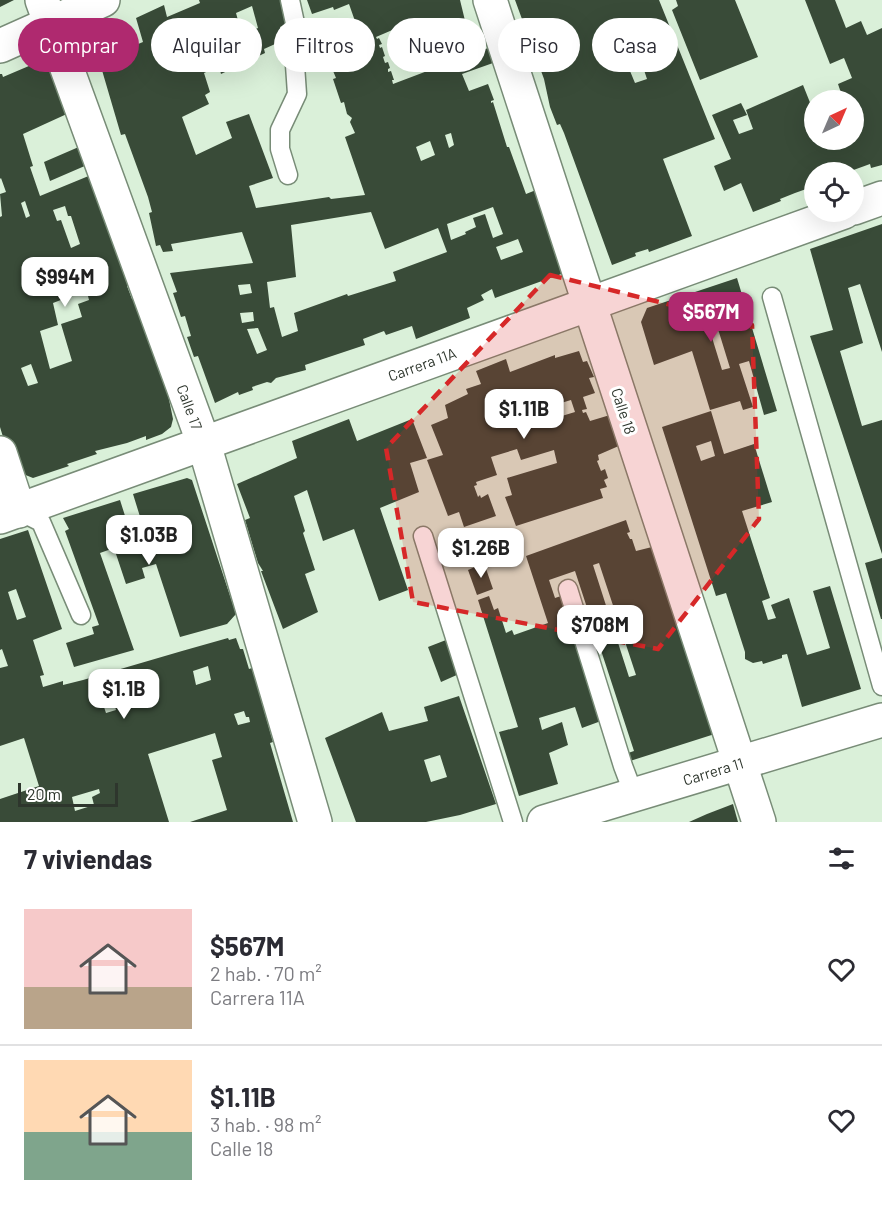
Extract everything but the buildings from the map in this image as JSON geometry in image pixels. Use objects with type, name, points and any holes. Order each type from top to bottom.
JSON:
[{"type":"street","points":[[0,46],[46,12],[103,0]]},
{"type":"street","name":"Calle 18","points":[[490,0],[759,822]]},
{"type":"street","name":"Calle 17","points":[[46,12],[204,444],[315,822]]},
{"type":"street","points":[[864,204],[882,198]]},
{"type":"street","name":"Carrera 11A","points":[[9,514],[816,222]]},
{"type":"street","points":[[0,453],[9,514]]},
{"type":"street","name":"Carrera 11","points":[[544,822],[882,720]]},
{"type":"lane","points":[[288,176],[280,149],[280,130],[297,94],[295,65],[298,38],[290,0]]},
{"type":"lane","points":[[772,297],[882,686]]},
{"type":"lane","points":[[9,514],[41,522],[81,615]]},
{"type":"lane","points":[[423,536],[513,822]]},
{"type":"lane","points":[[568,589],[634,795]]},
{"type":"highlighted area","points":[[550,275],[752,325],[759,519],[658,649],[413,602],[386,448]]}]
